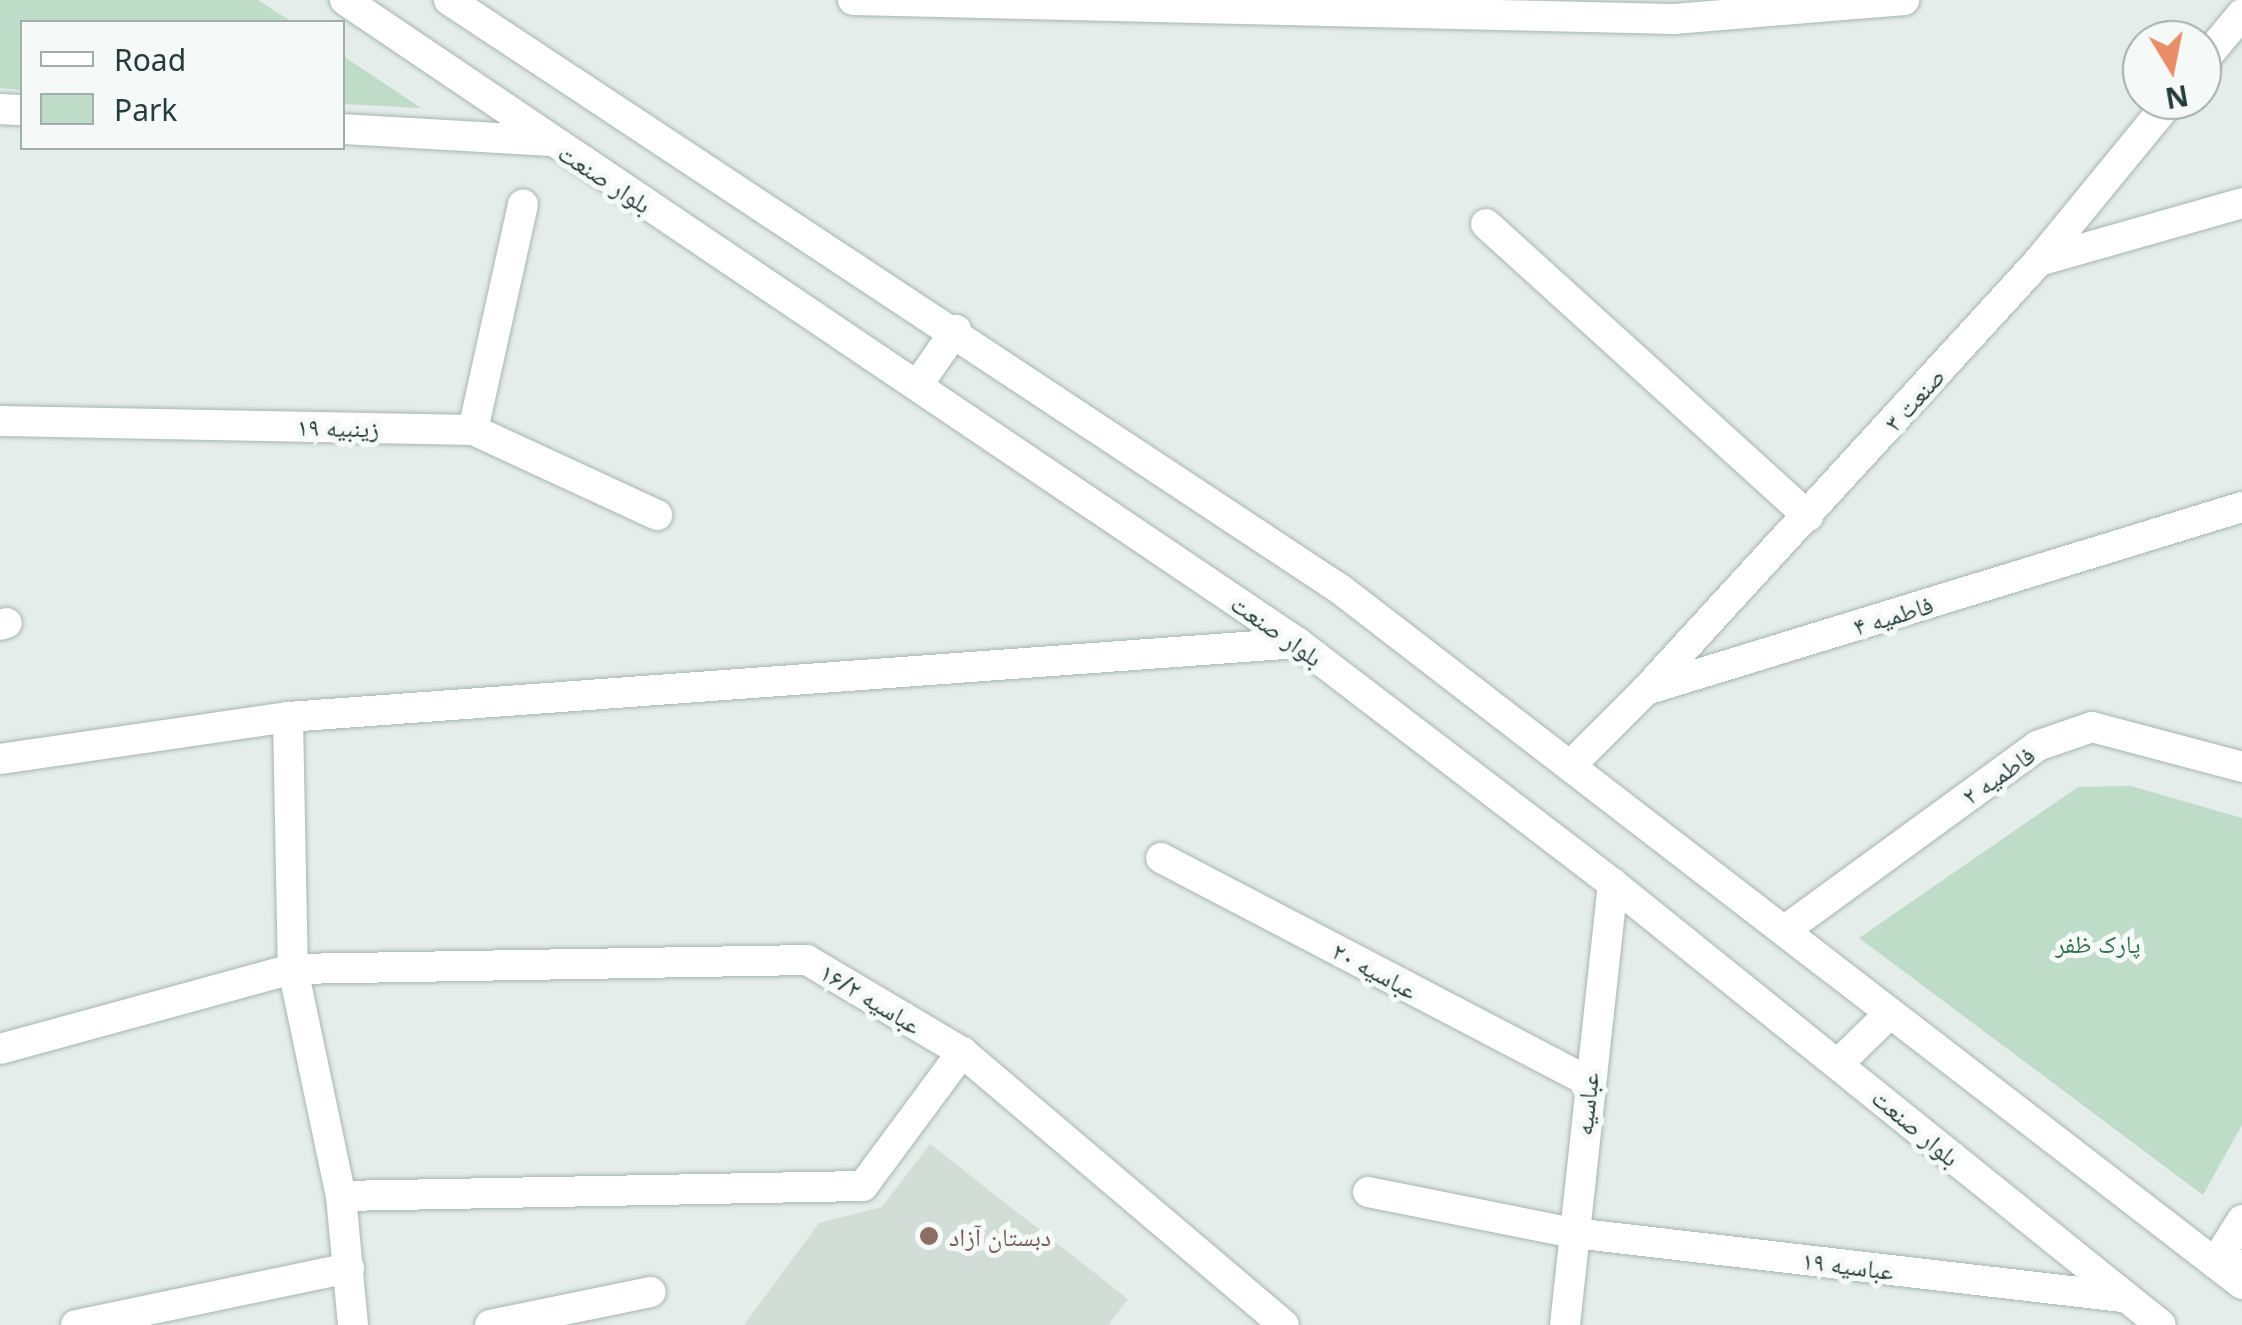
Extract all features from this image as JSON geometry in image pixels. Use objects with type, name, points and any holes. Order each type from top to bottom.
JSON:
[{"type":"street","name":"بلوار صنعت","points":[[345,0],[550,142],[919,382],[1298,643],[1839,1062],[2122,1298],[2162,1325]]},
{"type":"street","points":[[449,0],[956,330],[1340,590],[1786,930],[1888,1015],[2229,1264],[2242,1284]]},
{"type":"street","points":[[853,0],[1674,19],[1904,0]]},
{"type":"street","points":[[2222,38],[2242,14]]},
{"type":"street","name":"صنعت ۳","points":[[1646,690],[2039,261],[2155,120]]},
{"type":"street","points":[[345,129],[550,142]]},
{"type":"street","points":[[2039,261],[2242,202]]},
{"type":"street","points":[[473,430],[523,204]]},
{"type":"street","points":[[1486,224],[1808,516]]},
{"type":"street","points":[[919,382],[956,330]]},
{"type":"street","name":"زینبیه ۱۹","points":[[0,420],[473,430],[657,516]]},
{"type":"street","name":"فاطمیه ۴","points":[[1570,766],[1646,690],[2242,507]]},
{"type":"street","points":[[0,758],[288,717],[1298,643]]},
{"type":"street","points":[[288,717],[293,969],[341,1196],[353,1325]]},
{"type":"street","name":"فاطمیه ۲","points":[[1786,930],[2037,746],[2092,727],[2242,767]]},
{"type":"street","name":"عباسیه ۲۰","points":[[1161,858],[1588,1081]]},
{"type":"street","name":"عباسیه","points":[[1566,1325],[1588,1081],[1613,884]]},
{"type":"street","name":"عباسیه ۱۶/۲","points":[[0,1049],[293,969],[807,960],[962,1052],[1284,1325]]},
{"type":"street","points":[[1839,1062],[1888,1015]]},
{"type":"street","points":[[341,1196],[863,1186],[962,1052]]},
{"type":"street","name":"عباسیه ۱۹","points":[[1368,1192],[1574,1233],[2122,1298]]},
{"type":"street","points":[[2229,1264],[2242,1220]]},
{"type":"street","points":[[76,1325],[350,1268]]},
{"type":"street","points":[[490,1325],[651,1292]]},
{"type":"shaded area","name":"دبستان آزاد","points":[[930,1144],[1128,1299],[1108,1325],[744,1325],[819,1223],[882,1207]]},
{"type":"green space","points":[[0,0],[258,0],[289,20],[20,20],[20,90],[0,88]]},
{"type":"green space","points":[[345,57],[421,108],[345,104]]},
{"type":"green space","name":"پارک ظفر","points":[[2131,786],[2242,818],[2242,1125],[2203,1195],[1859,938],[2078,787]]},
{"type":"place","name":"دبستان آزاد","points":[[929,1236]]}]
